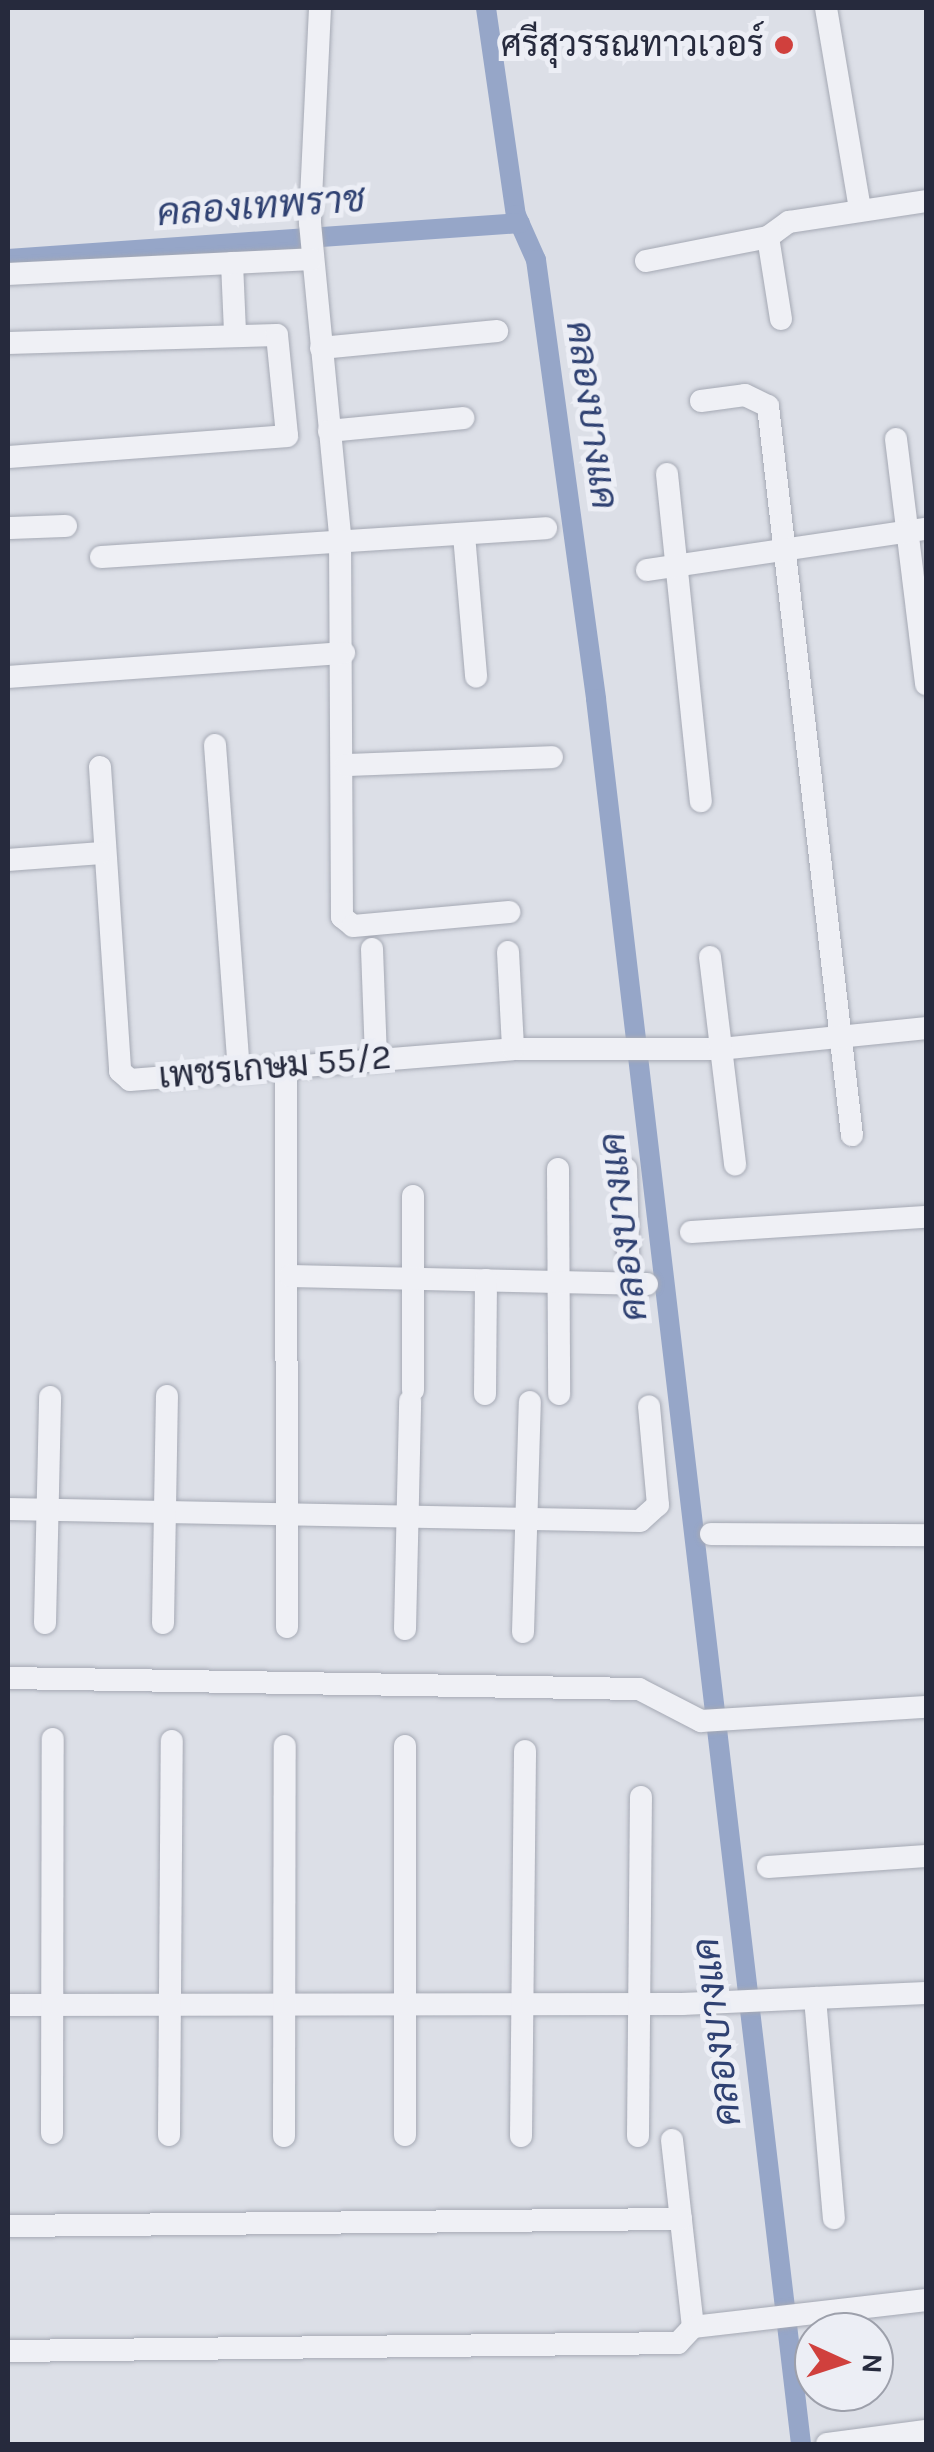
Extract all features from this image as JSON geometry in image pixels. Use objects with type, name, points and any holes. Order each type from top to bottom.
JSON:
[{"type":"street","points":[[320,8],[310,223],[340,537],[346,764],[344,921],[508,912]]},
{"type":"street","points":[[826,8],[860,209]]},
{"type":"street","points":[[646,261],[768,237],[789,222],[926,201]]},
{"type":"street","points":[[768,237],[782,319]]},
{"type":"street","points":[[8,274],[232,263],[311,253]]},
{"type":"street","points":[[232,263],[234,333]]},
{"type":"street","points":[[8,344],[234,333],[320,340],[497,331]]},
{"type":"street","points":[[10,458],[284,441],[277,335]]},
{"type":"street","points":[[701,401],[745,395],[768,406],[791,549],[838,1038],[852,1135]]},
{"type":"street","points":[[329,430],[463,418]]},
{"type":"street","points":[[896,439],[919,531],[926,684]]},
{"type":"street","points":[[666,474],[700,802]]},
{"type":"street","points":[[8,528],[66,526]]},
{"type":"street","points":[[101,557],[340,537],[464,535],[546,528]]},
{"type":"street","points":[[646,570],[919,531]]},
{"type":"street","points":[[464,535],[476,676]]},
{"type":"street","points":[[8,676],[344,653]]},
{"type":"street","points":[[216,745],[238,1068]]},
{"type":"street","points":[[346,764],[552,757]]},
{"type":"street","name":"เพชรเกษม 55/2","points":[[100,767],[101,853],[123,1077],[512,1049],[720,1048],[926,1028]]},
{"type":"street","points":[[8,860],[101,853]]},
{"type":"street","points":[[372,948],[376,1058]]},
{"type":"street","points":[[508,952],[512,1049]]},
{"type":"street","points":[[710,957],[734,1166]]},
{"type":"street","points":[[286,1066],[290,1276],[287,1627]]},
{"type":"street","points":[[558,1169],[558,1394]]},
{"type":"street","points":[[290,1276],[638,1284],[626,1169]]},
{"type":"street","points":[[405,1628],[413,1196]]},
{"type":"street","points":[[691,1232],[926,1217]]},
{"type":"street","points":[[484,1394],[486,1280]]},
{"type":"street","points":[[163,1623],[167,1396]]},
{"type":"street","points":[[45,1623],[50,1397]]},
{"type":"street","points":[[523,1632],[530,1402]]},
{"type":"street","points":[[8,1509],[654,1518],[649,1406]]},
{"type":"street","points":[[711,1534],[926,1535]]},
{"type":"street","points":[[8,1678],[640,1689],[688,1720],[708,1721],[926,1707]]},
{"type":"street","points":[[52,2133],[53,1739]]},
{"type":"street","points":[[169,2135],[172,1740]]},
{"type":"street","points":[[284,2136],[285,1746]]},
{"type":"street","points":[[405,2135],[406,1746]]},
{"type":"street","points":[[521,2136],[525,1751]]},
{"type":"street","points":[[638,2136],[641,1797]]},
{"type":"street","points":[[768,1866],[926,1856]]},
{"type":"street","points":[[8,2005],[639,2004],[926,1992]]},
{"type":"street","points":[[815,1998],[834,2218]]},
{"type":"street","points":[[672,2140],[694,2327]]},
{"type":"street","points":[[8,2226],[681,2219]]},
{"type":"street","points":[[8,2351],[678,2343],[694,2327],[926,2300]]},
{"type":"street","points":[[827,2444],[926,2431]]},
{"type":"waterway","name":"คลองบางแค","points":[[486,8],[516,215],[536,260],[596,699],[801,2444]]},
{"type":"waterway","name":"คลองเทพราช","points":[[8,259],[520,223]]},
{"type":"place","name":"ศรีสุวรรณทาวเวอร์","points":[[784,45]]}]
